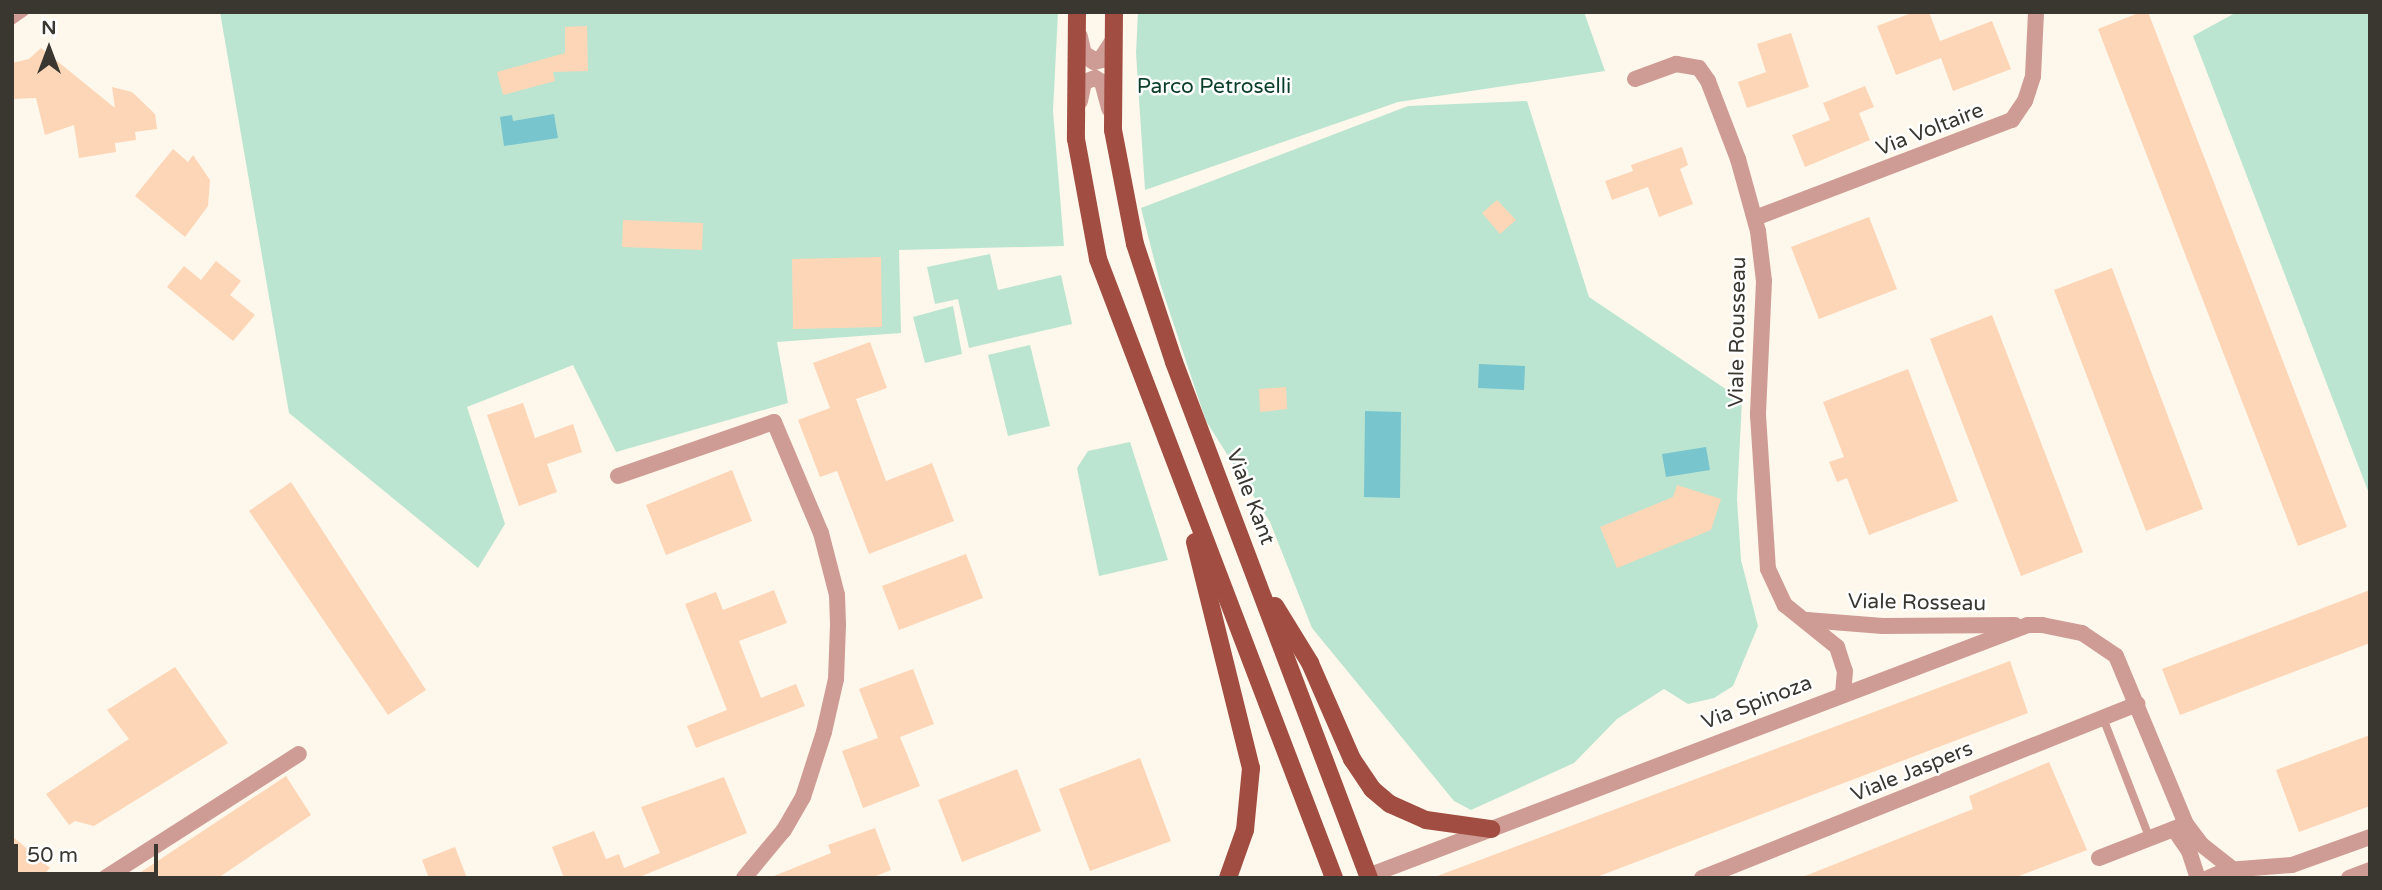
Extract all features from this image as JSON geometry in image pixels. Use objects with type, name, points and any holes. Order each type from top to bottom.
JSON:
[{"type":"main road","name":"Viale Kant","points":[[1077,12],[1076,139],[1082,188],[1111,298],[1334,878]]},
{"type":"main road","name":"Viale Kant","points":[[1114,12],[1113,125],[1119,172],[1143,270],[1367,877]]},
{"type":"main road","points":[[1191,508],[1201,572],[1241,715],[1251,768],[1245,830],[1228,878]]},
{"type":"main road","points":[[1254,573],[1305,655],[1352,759],[1372,789],[1390,804],[1426,820],[1491,829]]},
{"type":"street","name":"Viale Kant","points":[[1077,12],[1081,50],[1086,58],[1102,59],[1112,42]]},
{"type":"street","name":"Via Voltaire","points":[[1755,218],[2012,120],[2025,102],[2033,76],[2036,12]]},
{"type":"street","name":"Viale Rousseau","points":[[1635,79],[1681,63],[1703,72],[1738,159],[1755,218],[1764,281],[1758,415],[1765,551],[1775,591],[1784,605],[1805,619],[1841,654],[1843,695]]},
{"type":"street","name":"Viale Kant","points":[[1082,188],[1080,99],[1086,79],[1102,82],[1113,125]]},
{"type":"street","points":[[618,475],[774,422],[821,533],[836,595],[836,679],[824,732],[803,797],[783,831],[744,878]]},
{"type":"street","name":"Viale Rosseau","points":[[1805,619],[1883,626],[2028,625]]},
{"type":"street","name":"Via Spinoza","points":[[1367,877],[2028,625],[2068,629],[2101,643],[2120,662],[2180,827]]},
{"type":"street","name":"Viale Jaspers","points":[[1702,878],[2137,704]]},
{"type":"street","points":[[106,878],[299,754]]},
{"type":"street","points":[[2099,858],[2180,827]]},
{"type":"street","points":[[2180,827],[2241,873]]},
{"type":"street","points":[[2180,827],[2197,878]]},
{"type":"street","points":[[2208,878],[2292,865],[2370,837]]},
{"type":"street","points":[[2349,878],[2370,870]]},
{"type":"lane","points":[[12,21],[24,12]]},
{"type":"lane","points":[[2103,718],[2150,838]]},
{"type":"green space","points":[[220,12],[1058,12],[1053,111],[1064,246],[899,250],[901,333],[777,342],[788,403],[616,452],[573,365],[467,407],[505,524],[478,568],[289,413]]},
{"type":"green space","name":"Parco Petroselli","points":[[1138,12],[1584,12],[1605,71],[1398,102],[1145,190],[1136,53]]},
{"type":"green space","points":[[2237,12],[2370,12],[2370,496],[2193,36]]},
{"type":"green space","points":[[1527,101],[1589,297],[1742,400],[1737,499],[1741,560],[1758,626],[1733,686],[1714,698],[1688,704],[1664,689],[1617,719],[1574,763],[1471,810],[1454,801],[1312,628],[1270,522],[1206,421],[1160,283],[1141,208],[1408,106]]},
{"type":"green space","points":[[990,254],[998,290],[1061,275],[1072,324],[969,348],[958,299],[935,304],[927,267]]},
{"type":"green space","points":[[953,306],[962,354],[925,363],[913,317]]},
{"type":"green space","points":[[1030,345],[1050,426],[1008,436],[988,355]]},
{"type":"green space","points":[[1130,442],[1168,560],[1099,576],[1077,468],[1088,451]]},
{"type":"water","points":[[554,114],[558,138],[504,146],[500,117],[512,115],[513,121]]},
{"type":"water","points":[[1479,364],[1525,366],[1524,390],[1478,388]]},
{"type":"water","points":[[1365,411],[1401,412],[1400,498],[1364,497]]},
{"type":"water","points":[[1706,447],[1710,470],[1666,477],[1662,454]]},
{"type":"building","points":[[1914,12],[1929,12],[1940,41],[1992,21],[2011,69],[1953,91],[1941,58],[1896,75],[1877,26]]},
{"type":"building","points":[[2141,12],[2148,12],[2347,527],[2298,546],[2098,29]]},
{"type":"building","points":[[587,26],[588,71],[553,72],[555,81],[503,95],[497,72],[565,53],[565,27]]},
{"type":"building","points":[[1791,33],[1809,87],[1747,108],[1738,82],[1766,72],[1757,44]]},
{"type":"building","points":[[41,48],[115,108],[112,87],[132,92],[155,114],[157,129],[135,132],[136,140],[115,143],[116,152],[79,158],[74,125],[45,135],[36,98],[12,99],[12,63],[29,59]]},
{"type":"building","points":[[1865,86],[1874,107],[1859,113],[1870,140],[1805,167],[1792,135],[1830,120],[1823,103]]},
{"type":"building","points":[[1682,147],[1688,165],[1680,169],[1693,204],[1659,217],[1648,187],[1612,200],[1605,181],[1633,171],[1631,165]]},
{"type":"building","points":[[173,149],[188,162],[193,155],[210,180],[208,206],[185,237],[135,196]]},
{"type":"building","points":[[1497,200],[1516,220],[1500,234],[1482,213]]},
{"type":"building","points":[[1869,217],[1897,289],[1819,319],[1791,247]]},
{"type":"building","points":[[623,220],[703,223],[702,250],[622,247]]},
{"type":"building","points":[[881,257],[882,327],[793,329],[792,259]]},
{"type":"building","points":[[216,261],[241,281],[230,295],[255,315],[233,341],[167,287],[184,266],[201,280]]},
{"type":"building","points":[[2112,268],[2203,509],[2146,531],[2054,290]]},
{"type":"building","points":[[1992,315],[2083,552],[2021,576],[1930,339]]},
{"type":"building","points":[[870,342],[887,388],[856,399],[886,481],[932,463],[954,521],[869,554],[837,471],[820,477],[798,420],[830,408],[813,363]]},
{"type":"building","points":[[1908,369],[1958,501],[1869,535],[1847,478],[1837,482],[1829,462],[1844,457],[1823,402]]},
{"type":"building","points":[[1286,387],[1287,409],[1260,412],[1259,389]]},
{"type":"building","points":[[523,403],[535,438],[573,424],[582,452],[547,464],[557,492],[519,506],[487,415]]},
{"type":"building","points":[[732,470],[752,521],[666,555],[646,505]]},
{"type":"building","points":[[291,482],[426,690],[388,715],[249,511]]},
{"type":"building","points":[[1677,485],[1721,499],[1711,530],[1617,568],[1600,527],[1673,497]]},
{"type":"building","points":[[966,554],[983,598],[899,630],[882,586]]},
{"type":"building","points":[[774,590],[787,623],[739,641],[761,698],[796,684],[805,706],[696,748],[687,726],[727,710],[685,604],[716,592],[723,610]]},
{"type":"building","points":[[2370,590],[2370,643],[2180,715],[2162,669]]},
{"type":"building","points":[[2010,661],[2028,713],[1594,878],[1432,878]]},
{"type":"building","points":[[175,667],[228,743],[94,826],[75,821],[69,825],[46,794],[129,739],[107,710]]},
{"type":"building","points":[[913,669],[934,724],[900,737],[920,786],[863,808],[842,751],[878,738],[859,689]]},
{"type":"building","points":[[2370,735],[2370,806],[2299,832],[2276,770]]},
{"type":"building","points":[[1140,758],[1171,841],[1090,871],[1059,789]]},
{"type":"building","points":[[2049,762],[2087,850],[2014,878],[1800,878],[1973,809],[1969,796]]},
{"type":"building","points":[[1017,769],[1041,831],[962,862],[938,800]]},
{"type":"building","points":[[286,776],[311,815],[218,878],[132,878]]},
{"type":"building","points":[[724,777],[747,833],[637,878],[564,878],[552,847],[594,831],[606,859],[619,854],[624,868],[660,853],[641,807]]},
{"type":"building","points":[[875,828],[891,870],[871,878],[769,878],[831,853],[828,845]]},
{"type":"building","points":[[12,836],[50,868],[41,878],[12,878]]},
{"type":"building","points":[[455,847],[467,878],[429,878],[422,860]]}]
